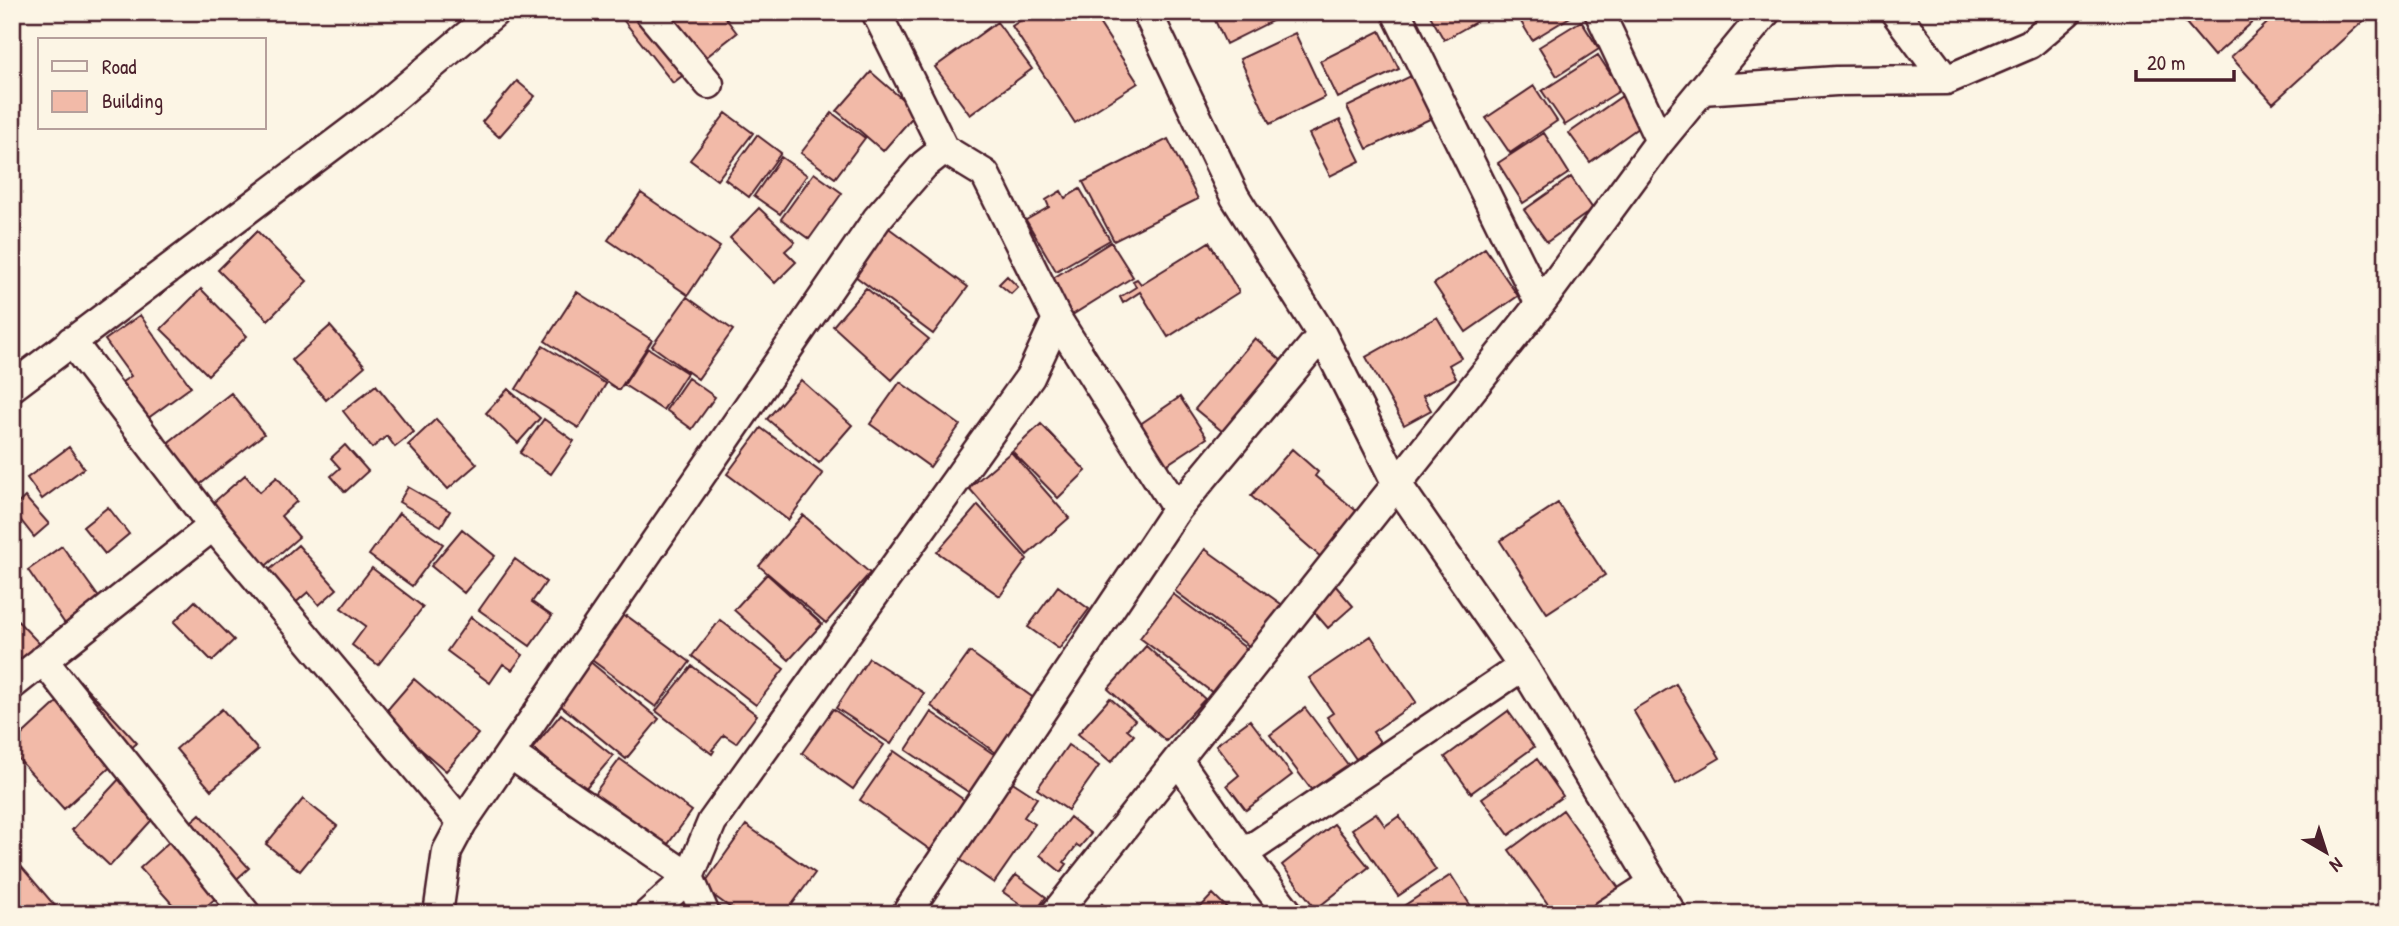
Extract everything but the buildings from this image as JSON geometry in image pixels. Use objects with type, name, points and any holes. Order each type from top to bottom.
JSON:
[{"type":"street","points":[[12,387],[378,111],[495,12]]},
{"type":"street","points":[[649,12],[709,84]]},
{"type":"street","points":[[876,12],[944,149],[985,174],[1058,319],[1177,509]]},
{"type":"street","points":[[1147,12],[1235,197],[1322,335],[1397,484],[1523,666],[1672,914]]},
{"type":"street","points":[[1396,12],[1539,304]]},
{"type":"street","points":[[1599,12],[1660,141]]},
{"type":"street","points":[[1055,914],[1539,304],[1660,141],[1766,12]]},
{"type":"street","points":[[1895,12],[1946,80]]},
{"type":"street","points":[[1702,90],[1836,81],[1946,80],[2030,44],[2067,12]]},
{"type":"street","points":[[438,914],[447,851],[462,823],[877,219],[924,165],[944,149]]},
{"type":"street","points":[[648,914],[689,877],[712,822],[1030,377],[1058,319]]},
{"type":"street","points":[[906,914],[1177,509],[1322,335]]},
{"type":"street","points":[[71,341],[213,526],[462,823]]},
{"type":"street","points":[[12,685],[213,526]]},
{"type":"street","points":[[43,660],[246,914]]},
{"type":"street","points":[[1243,854],[1523,666]]},
{"type":"street","points":[[510,754],[689,877],[705,914]]},
{"type":"street","points":[[1178,760],[1243,854],[1289,914]]},
{"type":"street","points":[[1606,914],[1654,883]]}]
